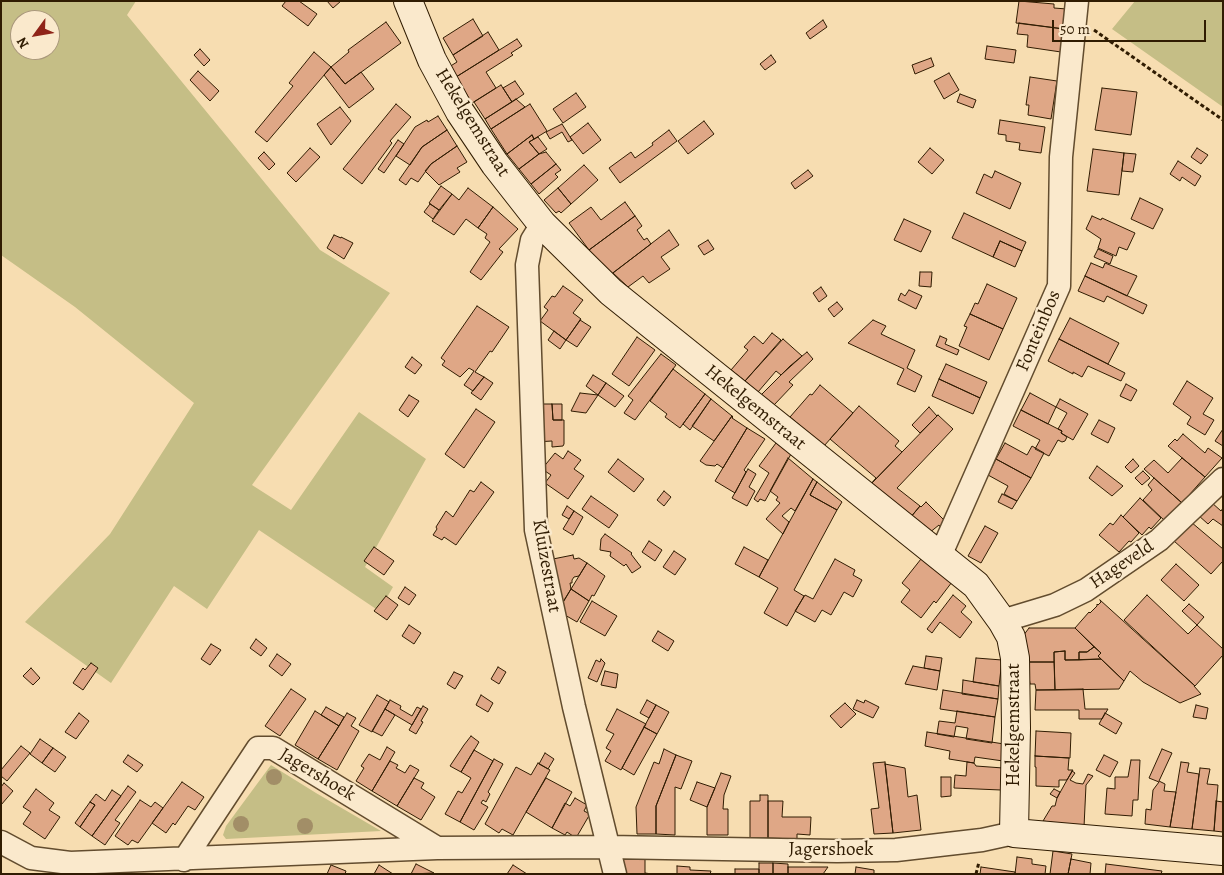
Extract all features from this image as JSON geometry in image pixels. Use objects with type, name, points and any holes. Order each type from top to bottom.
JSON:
[{"type":"street","name":"Hekelgemstraat","points":[[408,1],[432,60],[460,112],[495,164],[542,224],[611,292],[976,585],[1011,637],[1015,658],[1014,833]]},
{"type":"street","name":"Fonteinbos","points":[[940,556],[1059,286],[1061,157],[1076,9]]},
{"type":"street","name":"Kluizestraat","points":[[542,224],[532,240],[527,265],[536,530],[574,707],[615,874]]},
{"type":"street","name":"Hageveld","points":[[1002,621],[1055,605],[1086,590],[1159,540],[1223,479]]},
{"type":"street","name":"Jagershoek","points":[[184,860],[258,748],[273,748],[437,848]]},
{"type":"street","name":"Jagershoek","points":[[1,842],[31,858],[70,863],[184,860],[437,848],[609,847],[837,851],[896,850],[982,840],[1014,833],[1223,851]]},
{"type":"path","points":[[1076,9],[1223,120]]},
{"type":"shaded area","points":[[1,1],[136,1],[127,15],[320,250],[390,293],[252,485],[291,510],[359,412],[426,459],[365,567],[393,587],[379,611],[259,530],[207,609],[174,586],[111,683],[25,622],[110,534],[194,403],[75,307],[1,255]]},
{"type":"shaded area","points":[[1135,1],[1223,1],[1223,107],[1112,29]]},
{"type":"shaded area","points":[[271,765],[381,831],[226,839],[223,835],[226,826]]},
{"type":"building","points":[[286,1],[299,1],[317,14],[308,26],[282,6]]},
{"type":"building","points":[[327,1],[341,1],[333,8]]},
{"type":"building","points":[[1019,1],[1054,4],[1054,8],[1067,9],[1064,29],[1016,23]]},
{"type":"building","points":[[473,19],[483,36],[453,55],[443,38]]},
{"type":"building","points":[[823,20],[827,27],[810,39],[806,33]]},
{"type":"building","points":[[386,22],[401,43],[345,84],[331,67],[349,52],[348,50]]},
{"type":"building","points":[[1019,23],[1064,29],[1061,52],[1027,47],[1028,35],[1017,34]]},
{"type":"building","points":[[488,32],[499,50],[456,77],[449,67],[457,62],[453,55]]},
{"type":"building","points":[[517,39],[522,46],[511,53],[513,55],[486,72],[496,88],[472,103],[456,77]]},
{"type":"building","points":[[987,46],[1016,50],[1014,63],[985,59]]},
{"type":"building","points":[[200,49],[210,60],[204,66],[194,55]]},
{"type":"building","points":[[314,52],[331,67],[267,142],[255,132],[293,86],[289,83]]},
{"type":"building","points":[[771,55],[776,62],[765,70],[760,64]]},
{"type":"building","points":[[931,58],[934,66],[915,74],[912,65]]},
{"type":"building","points":[[331,67],[345,84],[361,72],[374,89],[349,108],[324,75]]},
{"type":"building","points":[[198,71],[219,91],[210,101],[190,80]]},
{"type":"building","points":[[949,73],[959,90],[944,99],[934,81]]},
{"type":"building","points":[[1030,77],[1057,81],[1051,119],[1028,115],[1029,105],[1026,105]]},
{"type":"building","points":[[515,81],[524,94],[512,102],[503,88]]},
{"type":"building","points":[[501,85],[512,102],[485,119],[474,102]]},
{"type":"building","points":[[1102,88],[1137,92],[1131,135],[1095,130]]},
{"type":"building","points":[[576,93],[586,107],[563,123],[553,109]]},
{"type":"building","points":[[960,94],[976,100],[973,108],[957,102]]},
{"type":"building","points":[[516,99],[525,107],[491,129],[485,119]]},
{"type":"building","points":[[396,104],[411,117],[390,141],[392,143],[362,184],[343,169]]},
{"type":"building","points":[[530,104],[547,131],[534,139],[532,135],[507,154],[491,129]]},
{"type":"building","points":[[340,107],[351,121],[331,145],[317,124]]},
{"type":"building","points":[[438,116],[447,130],[422,147],[410,165],[396,156],[415,127]]},
{"type":"building","points":[[1000,120],[1045,127],[1041,153],[1019,150],[1020,143],[1006,141],[1006,135],[998,134]]},
{"type":"building","points":[[704,121],[714,134],[688,154],[678,141]]},
{"type":"building","points":[[588,123],[601,140],[583,154],[570,137]]},
{"type":"building","points":[[562,124],[572,140],[568,142],[562,132],[550,139],[546,132]]},
{"type":"building","points":[[447,130],[457,146],[431,164],[418,182],[411,178],[406,185],[399,180],[422,147]]},
{"type":"building","points":[[669,130],[677,141],[620,183],[609,168],[631,152],[635,158]]},
{"type":"building","points":[[532,135],[534,139],[529,142],[539,154],[519,169],[507,154]]},
{"type":"building","points":[[538,137],[547,149],[539,154],[529,142]]},
{"type":"building","points":[[398,140],[404,144],[384,173],[378,169]]},
{"type":"building","points":[[457,146],[467,162],[457,168],[460,172],[439,185],[425,171],[431,164]]},
{"type":"building","points":[[310,148],[320,157],[296,182],[287,173]]},
{"type":"building","points":[[930,148],[944,160],[932,174],[918,162]]},
{"type":"building","points":[[1197,148],[1208,155],[1201,164],[1191,157]]},
{"type":"building","points":[[1093,149],[1124,153],[1119,195],[1087,191]]},
{"type":"building","points":[[264,152],[275,164],[269,170],[258,158]]},
{"type":"building","points":[[546,152],[556,164],[531,184],[519,169],[539,154]]},
{"type":"building","points":[[1124,153],[1136,154],[1133,172],[1122,171]]},
{"type":"building","points":[[1178,161],[1201,176],[1195,186],[1182,177],[1180,181],[1170,174]]},
{"type":"building","points":[[556,164],[561,170],[555,174],[558,177],[539,194],[531,184]]},
{"type":"building","points":[[584,165],[598,180],[571,204],[558,188]]},
{"type":"building","points":[[808,170],[813,176],[795,189],[791,183]]},
{"type":"building","points":[[995,171],[1021,183],[1010,209],[976,193],[984,174],[992,178]]},
{"type":"building","points":[[441,186],[452,194],[439,210],[429,203]]},
{"type":"building","points":[[468,188],[493,207],[478,228],[466,219],[454,235],[432,221],[452,194],[459,200]]},
{"type":"building","points":[[558,188],[571,204],[561,213],[559,211],[556,213],[544,200]]},
{"type":"building","points":[[1140,198],[1163,209],[1153,229],[1131,219]]},
{"type":"building","points":[[625,202],[635,216],[589,250],[569,223],[591,207],[601,220]]},
{"type":"building","points":[[430,204],[439,210],[433,219],[424,212]]},
{"type":"building","points":[[493,207],[518,229],[499,249],[503,252],[481,280],[470,272],[490,242],[485,238],[487,234],[478,228]]},
{"type":"building","points":[[964,213],[1026,242],[1022,251],[1000,241],[993,257],[952,238]]},
{"type":"building","points":[[635,216],[642,226],[637,230],[644,240],[647,238],[651,244],[610,275],[589,250]]},
{"type":"building","points":[[1092,216],[1101,220],[1102,218],[1135,233],[1127,250],[1119,247],[1116,256],[1098,248],[1101,239],[1086,229]]},
{"type":"building","points":[[904,219],[931,231],[921,252],[894,240]]},
{"type":"building","points":[[669,230],[679,245],[661,257],[670,269],[649,283],[643,276],[628,287],[613,273]]},
{"type":"building","points":[[334,235],[353,243],[344,259],[327,248]]},
{"type":"building","points":[[708,240],[714,249],[704,255],[698,246]]},
{"type":"building","points":[[1000,241],[1022,251],[1015,267],[993,257]]},
{"type":"building","points":[[1098,249],[1113,256],[1110,264],[1094,257]]},
{"type":"building","points":[[1091,263],[1103,268],[1105,263],[1137,276],[1127,296],[1085,276]]},
{"type":"building","points":[[920,272],[932,272],[931,287],[919,286]]},
{"type":"building","points":[[1085,276],[1147,305],[1143,314],[1107,296],[1104,302],[1078,291]]},
{"type":"building","points":[[987,284],[1017,298],[1003,329],[970,314],[975,303],[978,304]]},
{"type":"building","points":[[563,286],[583,300],[573,313],[581,319],[566,340],[540,321],[548,310],[544,307]]},
{"type":"building","points":[[821,287],[827,296],[819,302],[813,293]]},
{"type":"building","points":[[909,290],[922,296],[916,309],[898,300],[901,293],[905,296]]},
{"type":"building","points":[[837,302],[843,309],[834,317],[828,309]]},
{"type":"building","points":[[477,306],[509,327],[492,352],[490,351],[475,372],[484,377],[473,391],[464,385],[474,371],[469,368],[460,377],[442,365],[445,361],[441,358]]},
{"type":"building","points":[[970,314],[1003,329],[989,360],[959,346],[967,327],[964,326]]},
{"type":"building","points":[[1070,318],[1119,343],[1108,364],[1059,339]]},
{"type":"building","points":[[580,320],[591,327],[577,347],[566,340]]},
{"type":"building","points":[[873,320],[886,326],[881,334],[915,350],[907,368],[922,376],[915,392],[897,384],[904,369],[848,343]]},
{"type":"building","points":[[554,331],[566,340],[560,349],[548,340]]},
{"type":"building","points":[[772,333],[781,340],[745,381],[731,370],[748,350],[744,347],[754,336],[763,344]]},
{"type":"building","points":[[940,336],[947,339],[945,344],[959,350],[957,355],[936,346]]},
{"type":"building","points":[[637,337],[655,350],[629,386],[612,374]]},
{"type":"building","points":[[783,339],[802,356],[781,375],[776,371],[758,392],[745,381]]},
{"type":"building","points":[[1059,339],[1125,373],[1121,381],[1088,366],[1082,377],[1048,361]]},
{"type":"building","points":[[807,352],[813,359],[789,382],[793,385],[774,405],[761,395],[790,366]]},
{"type":"building","points":[[661,354],[676,365],[635,420],[624,413],[633,400],[628,396]]},
{"type":"building","points":[[412,357],[422,365],[415,374],[405,367]]},
{"type":"building","points":[[946,364],[987,382],[980,398],[939,379]]},
{"type":"building","points":[[673,369],[705,394],[680,428],[665,417],[667,414],[650,401]]},
{"type":"building","points":[[593,375],[606,383],[598,395],[586,386]]},
{"type":"building","points":[[484,377],[493,383],[481,400],[471,393]]},
{"type":"building","points":[[939,379],[980,398],[973,414],[932,396]]},
{"type":"building","points":[[1187,381],[1213,398],[1203,414],[1214,420],[1205,435],[1187,424],[1191,417],[1173,404]]},
{"type":"building","points":[[606,383],[624,396],[615,407],[598,395]]},
{"type":"building","points":[[1126,384],[1137,390],[1131,401],[1120,396]]},
{"type":"building","points":[[820,385],[853,413],[824,446],[790,417]]},
{"type":"building","points":[[580,393],[598,395],[586,413],[571,411]]},
{"type":"building","points":[[1030,393],[1056,407],[1048,424],[1021,410]]},
{"type":"building","points":[[705,394],[711,399],[690,430],[683,424]]},
{"type":"building","points":[[409,395],[419,401],[408,417],[399,410]]},
{"type":"building","points":[[711,399],[732,416],[714,441],[692,426]]},
{"type":"building","points":[[1060,399],[1088,414],[1073,440],[1058,429],[1067,413],[1056,407]]},
{"type":"building","points":[[534,404],[552,404],[553,420],[564,420],[563,446],[552,447],[552,441],[535,442]]},
{"type":"building","points":[[552,404],[562,404],[562,420],[553,420]]},
{"type":"building","points":[[859,406],[899,441],[895,446],[902,452],[870,485],[876,478],[830,439]]},
{"type":"building","points":[[929,407],[937,416],[920,433],[912,425]]},
{"type":"building","points":[[476,409],[495,422],[464,468],[445,454]]},
{"type":"building","points":[[1021,410],[1062,431],[1061,433],[1067,437],[1062,442],[1058,440],[1049,456],[1035,449],[1040,440],[1013,426]]},
{"type":"building","points":[[938,415],[953,429],[897,488],[920,506],[910,518],[870,485]]},
{"type":"building","points":[[732,416],[732,418],[747,428],[723,468],[717,464],[715,466],[706,465],[700,461]]},
{"type":"building","points":[[1099,420],[1115,428],[1108,443],[1091,434]]},
{"type":"building","points":[[747,428],[765,439],[744,470],[746,472],[735,493],[715,481]]},
{"type":"building","points":[[1223,429],[1223,446],[1215,441]]},
{"type":"building","points":[[1183,434],[1205,453],[1208,448],[1222,458],[1205,477],[1168,446],[1175,439],[1177,441]]},
{"type":"building","points":[[776,443],[791,454],[765,501],[760,499],[758,502],[754,499],[769,473],[759,466]]},
{"type":"building","points":[[1005,443],[1027,455],[1032,446],[1044,453],[1031,478],[996,459]]},
{"type":"building","points":[[568,451],[581,460],[574,469],[584,476],[568,499],[545,483],[551,475],[542,469],[555,453],[563,459]]},
{"type":"building","points":[[788,458],[813,479],[795,511],[791,508],[782,516],[789,522],[783,534],[766,519],[780,503],[776,500],[778,497],[770,491]]},
{"type":"building","points":[[1182,458],[1205,477],[1182,503],[1144,469],[1154,460],[1168,473]]},
{"type":"building","points":[[618,459],[644,479],[634,492],[608,472]]},
{"type":"building","points":[[996,459],[1031,478],[1017,501],[1004,494],[1008,486],[988,475]]},
{"type":"building","points":[[1133,459],[1139,466],[1131,473],[1125,467]]},
{"type":"building","points":[[1097,466],[1123,486],[1112,496],[1089,478]]},
{"type":"building","points":[[748,469],[756,474],[749,487],[755,491],[747,506],[732,498]]},
{"type":"building","points":[[1143,471],[1150,478],[1142,485],[1135,478]]},
{"type":"building","points":[[1154,478],[1182,503],[1165,521],[1143,500],[1152,490],[1148,485]]},
{"type":"building","points":[[813,479],[817,482],[810,495],[837,510],[794,590],[804,596],[787,626],[764,613],[778,588],[759,577]]},
{"type":"building","points":[[481,482],[494,492],[456,545],[444,537],[442,540],[433,535],[446,511],[453,517],[470,490],[474,492]]},
{"type":"building","points":[[817,482],[842,502],[837,510],[810,495]]},
{"type":"building","points":[[664,491],[671,497],[664,506],[657,500]]},
{"type":"building","points":[[1002,494],[1017,501],[1012,509],[998,502]]},
{"type":"building","points":[[591,496],[618,515],[609,528],[582,509]]},
{"type":"building","points":[[1140,498],[1161,518],[1151,529],[1149,527],[1142,535],[1123,517]]},
{"type":"building","points":[[926,502],[945,521],[941,528],[939,525],[929,533],[910,518]]},
{"type":"building","points":[[1211,502],[1221,511],[1223,508],[1223,526],[1213,519],[1208,524],[1198,515]]},
{"type":"building","points":[[567,506],[574,511],[569,519],[562,515]]},
{"type":"building","points":[[574,511],[583,517],[573,535],[563,529]]},
{"type":"building","points":[[1121,515],[1139,533],[1119,552],[1099,535],[1110,523],[1113,525]]},
{"type":"building","points":[[1191,522],[1223,549],[1223,561],[1211,574],[1174,541]]},
{"type":"building","points":[[985,526],[998,533],[981,563],[968,556]]},
{"type":"building","points":[[605,534],[632,553],[641,567],[632,573],[626,564],[624,566],[610,556],[611,552],[600,550],[601,539]]},
{"type":"building","points":[[649,541],[662,550],[655,561],[642,552]]},
{"type":"building","points":[[374,547],[394,561],[384,575],[364,561]]},
{"type":"building","points":[[744,547],[768,560],[759,577],[735,564]]},
{"type":"building","points":[[674,551],[686,559],[675,575],[663,567]]},
{"type":"building","points":[[573,555],[574,559],[579,558],[587,563],[579,576],[574,577],[572,583],[570,583],[571,589],[561,605],[553,559]]},
{"type":"building","points":[[835,559],[855,570],[853,575],[862,580],[853,597],[844,592],[831,615],[822,610],[815,622],[795,611],[805,595],[813,599]]},
{"type":"building","points":[[921,559],[952,582],[936,603],[934,601],[921,618],[901,602],[910,590],[902,583]]},
{"type":"building","points":[[587,563],[605,576],[594,596],[592,595],[589,601],[571,589]]},
{"type":"building","points":[[1176,564],[1199,585],[1184,601],[1161,580]]},
{"type":"building","points":[[405,587],[416,595],[409,605],[398,598]]},
{"type":"building","points":[[571,589],[589,601],[577,622],[558,611]]},
{"type":"building","points":[[953,595],[966,606],[961,612],[972,622],[960,638],[940,622],[932,633],[927,629]]},
{"type":"building","points":[[1147,595],[1188,634],[1197,625],[1223,649],[1223,655],[1195,686],[1124,620]]},
{"type":"building","points":[[386,596],[398,605],[387,620],[374,611]]},
{"type":"building","points":[[1100,600],[1195,686],[1201,694],[1180,703],[1143,682],[1130,671],[1124,681],[1098,656],[1101,653],[1075,628],[1101,602]]},
{"type":"building","points":[[592,601],[617,616],[605,636],[580,622]]},
{"type":"building","points":[[1189,604],[1204,617],[1197,625],[1182,611]]},
{"type":"building","points":[[409,625],[421,633],[414,644],[402,636]]},
{"type":"building","points":[[1029,628],[1075,628],[1094,647],[1087,652],[1079,652],[1079,660],[1065,660],[1065,651],[1054,652],[1054,662],[1027,662],[1023,636]]},
{"type":"building","points":[[658,631],[674,641],[668,651],[652,641]]},
{"type":"building","points":[[256,639],[267,648],[261,656],[250,648]]},
{"type":"building","points":[[211,644],[221,650],[210,665],[201,659]]},
{"type":"building","points":[[1094,647],[1101,653],[1098,656],[1101,659],[1079,660],[1079,652],[1087,652]]},
{"type":"building","points":[[1065,651],[1065,660],[1101,659],[1124,681],[1119,689],[1055,690],[1054,652]]},
{"type":"building","points":[[277,654],[291,664],[282,676],[269,666]]},
{"type":"building","points":[[926,656],[942,658],[940,671],[924,668]]},
{"type":"building","points":[[976,658],[1002,660],[999,686],[973,682]]},
{"type":"building","points":[[601,659],[605,663],[597,682],[588,678],[596,660],[600,662]]},
{"type":"building","points":[[1027,662],[1054,662],[1055,690],[1036,690],[1035,684],[1030,684]]},
{"type":"building","points":[[91,663],[98,668],[83,690],[73,683],[83,668],[85,670]]},
{"type":"building","points":[[913,666],[940,671],[937,690],[905,684]]},
{"type":"building","points":[[498,667],[506,672],[499,684],[491,679]]},
{"type":"building","points":[[31,668],[40,678],[33,685],[23,676]]},
{"type":"building","points":[[605,671],[618,674],[616,688],[601,685]]},
{"type":"building","points":[[454,672],[463,676],[455,689],[447,684]]},
{"type":"building","points":[[963,680],[999,686],[998,699],[962,694]]},
{"type":"building","points":[[291,689],[306,699],[280,736],[265,726]]},
{"type":"building","points":[[1083,689],[1085,709],[1108,709],[1102,719],[1079,719],[1079,710],[1035,710],[1036,690]]},
{"type":"building","points":[[943,690],[998,699],[995,717],[940,709]]},
{"type":"building","points":[[377,695],[389,702],[372,732],[359,725]]},
{"type":"building","points":[[481,695],[493,703],[488,712],[476,705]]},
{"type":"building","points":[[390,700],[401,706],[400,709],[412,716],[417,707],[421,709],[412,725],[385,709]]},
{"type":"building","points":[[647,700],[656,705],[649,718],[640,713]]},
{"type":"building","points":[[857,700],[864,703],[865,700],[879,707],[873,718],[853,709]]},
{"type":"building","points":[[845,703],[856,714],[841,728],[830,716]]},
{"type":"building","points":[[656,705],[669,712],[657,734],[644,727]]},
{"type":"building","points":[[1196,705],[1208,708],[1206,719],[1193,717]]},
{"type":"building","points":[[423,706],[428,709],[416,734],[409,730]]},
{"type":"building","points":[[326,707],[344,717],[339,726],[321,715]]},
{"type":"building","points":[[385,709],[395,715],[382,736],[372,731]]},
{"type":"building","points":[[617,709],[646,724],[621,770],[605,761],[611,751],[606,748],[614,734],[606,730]]},
{"type":"building","points":[[315,711],[339,726],[318,759],[295,745]]},
{"type":"building","points":[[957,711],[995,717],[992,743],[966,739],[968,728],[956,726],[954,737],[937,734],[939,721],[955,723]]},
{"type":"building","points":[[79,713],[89,721],[76,739],[65,732]]},
{"type":"building","points":[[347,713],[356,718],[351,726],[359,731],[337,770],[318,759]]},
{"type":"building","points":[[1105,713],[1122,723],[1116,734],[1099,724]]},
{"type":"building","points":[[644,727],[657,734],[634,775],[622,768]]},
{"type":"building","points":[[1036,731],[1071,733],[1070,758],[1035,756]]},
{"type":"building","points":[[927,732],[1004,744],[1003,761],[975,757],[974,763],[949,759],[950,751],[925,746]]},
{"type":"building","points":[[471,736],[479,742],[461,772],[450,766]]},
{"type":"building","points":[[40,739],[53,748],[42,763],[30,754]]},
{"type":"building","points":[[21,746],[30,753],[7,781],[1,776],[1,770]]},
{"type":"building","points":[[387,747],[395,752],[372,791],[356,781],[364,768],[361,766],[369,754],[380,760]]},
{"type":"building","points":[[53,748],[66,757],[55,772],[42,763]]},
{"type":"building","points":[[664,749],[676,755],[656,806],[656,834],[637,834],[636,807],[654,762],[659,764]]},
{"type":"building","points":[[1162,749],[1172,753],[1159,781],[1165,784],[1164,791],[1176,792],[1170,827],[1145,824],[1146,809],[1151,810],[1153,790],[1159,782],[1149,778]]},
{"type":"building","points":[[474,750],[493,761],[460,822],[445,814],[458,791],[462,793],[471,778],[461,772]]},
{"type":"building","points":[[545,753],[554,759],[548,769],[539,764]]},
{"type":"building","points":[[128,755],[143,765],[137,772],[123,762]]},
{"type":"building","points":[[676,755],[692,761],[681,789],[675,787],[675,835],[656,834],[656,806]]},
{"type":"building","points":[[1104,755],[1118,762],[1110,777],[1096,770]]},
{"type":"building","points":[[1035,756],[1069,758],[1068,770],[1073,770],[1067,780],[1059,780],[1059,787],[1036,786]]},
{"type":"building","points":[[494,759],[503,764],[488,792],[490,794],[486,802],[483,800],[481,803],[488,807],[474,830],[460,822]]},
{"type":"building","points":[[1131,760],[1140,760],[1138,800],[1133,800],[1132,816],[1105,814],[1107,788],[1115,789],[1115,777],[1128,777]]},
{"type":"building","points":[[390,761],[398,765],[396,768],[405,773],[410,765],[419,770],[397,806],[372,791]]},
{"type":"building","points":[[885,762],[893,833],[874,834],[871,809],[879,808],[873,763]]},
{"type":"building","points":[[967,762],[974,763],[976,766],[1003,768],[1001,790],[954,788],[955,775],[966,776]]},
{"type":"building","points":[[1181,762],[1189,763],[1187,772],[1199,774],[1192,829],[1170,827]]},
{"type":"building","points":[[538,763],[550,770],[513,835],[502,829],[499,833],[485,824],[516,767],[531,775]]},
{"type":"building","points":[[885,764],[905,768],[908,797],[917,795],[921,830],[893,833]]},
{"type":"building","points":[[1200,768],[1210,769],[1207,784],[1218,785],[1214,831],[1192,829]]},
{"type":"building","points":[[1072,771],[1075,773],[1070,780],[1076,783],[1083,784],[1088,774],[1093,776],[1086,785],[1084,827],[1043,821],[1052,806],[1055,806],[1057,798]]},
{"type":"building","points":[[721,773],[731,776],[724,795],[723,809],[728,809],[728,835],[707,835],[707,807]]},
{"type":"building","points":[[941,777],[951,777],[951,796],[941,797]]},
{"type":"building","points":[[414,778],[424,783],[421,788],[435,797],[421,820],[397,806]]},
{"type":"building","points":[[546,778],[572,792],[552,828],[526,812]]},
{"type":"building","points":[[182,782],[204,797],[195,810],[188,806],[175,825],[173,823],[166,833],[152,823]]},
{"type":"building","points":[[697,782],[715,788],[707,807],[690,800]]},
{"type":"building","points":[[4,783],[13,791],[1,805],[1,787]]},
{"type":"building","points":[[128,786],[136,792],[115,820],[120,823],[105,845],[92,836]]},
{"type":"building","points":[[36,789],[54,803],[49,810],[60,817],[45,839],[23,824],[31,812],[23,807]]},
{"type":"building","points":[[1054,789],[1060,792],[1057,798],[1050,794]]},
{"type":"building","points":[[112,790],[121,796],[92,836],[80,827],[95,805],[90,802],[96,794],[105,801]]},
{"type":"building","points":[[760,795],[768,795],[768,838],[750,838],[750,801],[760,801]]},
{"type":"building","points":[[575,798],[587,805],[584,811],[590,814],[576,838],[567,832],[565,835],[552,828],[565,803],[570,806]]},
{"type":"building","points":[[140,800],[151,807],[155,802],[163,808],[138,843],[132,840],[128,845],[115,836]]},
{"type":"building","points":[[768,801],[783,801],[782,817],[811,817],[810,835],[797,834],[797,839],[768,838]]},
{"type":"building","points":[[1216,801],[1223,802],[1223,832],[1214,831]]},
{"type":"building","points":[[90,802],[95,805],[80,827],[75,823]]},
{"type":"building","points":[[1053,851],[1072,854],[1068,874],[1050,874]]},
{"type":"building","points":[[1017,857],[1032,859],[1032,864],[1046,866],[1045,874],[1015,874]]},
{"type":"building","points":[[620,859],[645,859],[645,873],[652,874],[621,874]]},
{"type":"building","points":[[1071,859],[1091,863],[1090,874],[1068,874]]},
{"type":"building","points":[[759,863],[773,863],[773,874],[759,874]]},
{"type":"building","points":[[773,863],[788,864],[788,874],[773,874]]},
{"type":"building","points":[[416,864],[434,873],[411,874]]},
{"type":"building","points":[[1106,864],[1162,871],[1161,874],[1105,874]]},
{"type":"building","points":[[331,865],[346,871],[345,874],[327,874]]},
{"type":"building","points":[[379,865],[393,874],[374,874]]},
{"type":"building","points":[[513,865],[527,874],[507,874]]},
{"type":"building","points":[[677,866],[690,867],[690,870],[711,871],[710,874],[677,874]]},
{"type":"building","points":[[788,867],[828,867],[823,874],[788,874]]},
{"type":"building","points":[[856,867],[874,870],[874,874],[855,874]]},
{"type":"building","points":[[981,867],[1015,872],[1015,874],[980,874]]},
{"type":"building","points":[[735,869],[759,869],[759,874],[735,874]]}]
